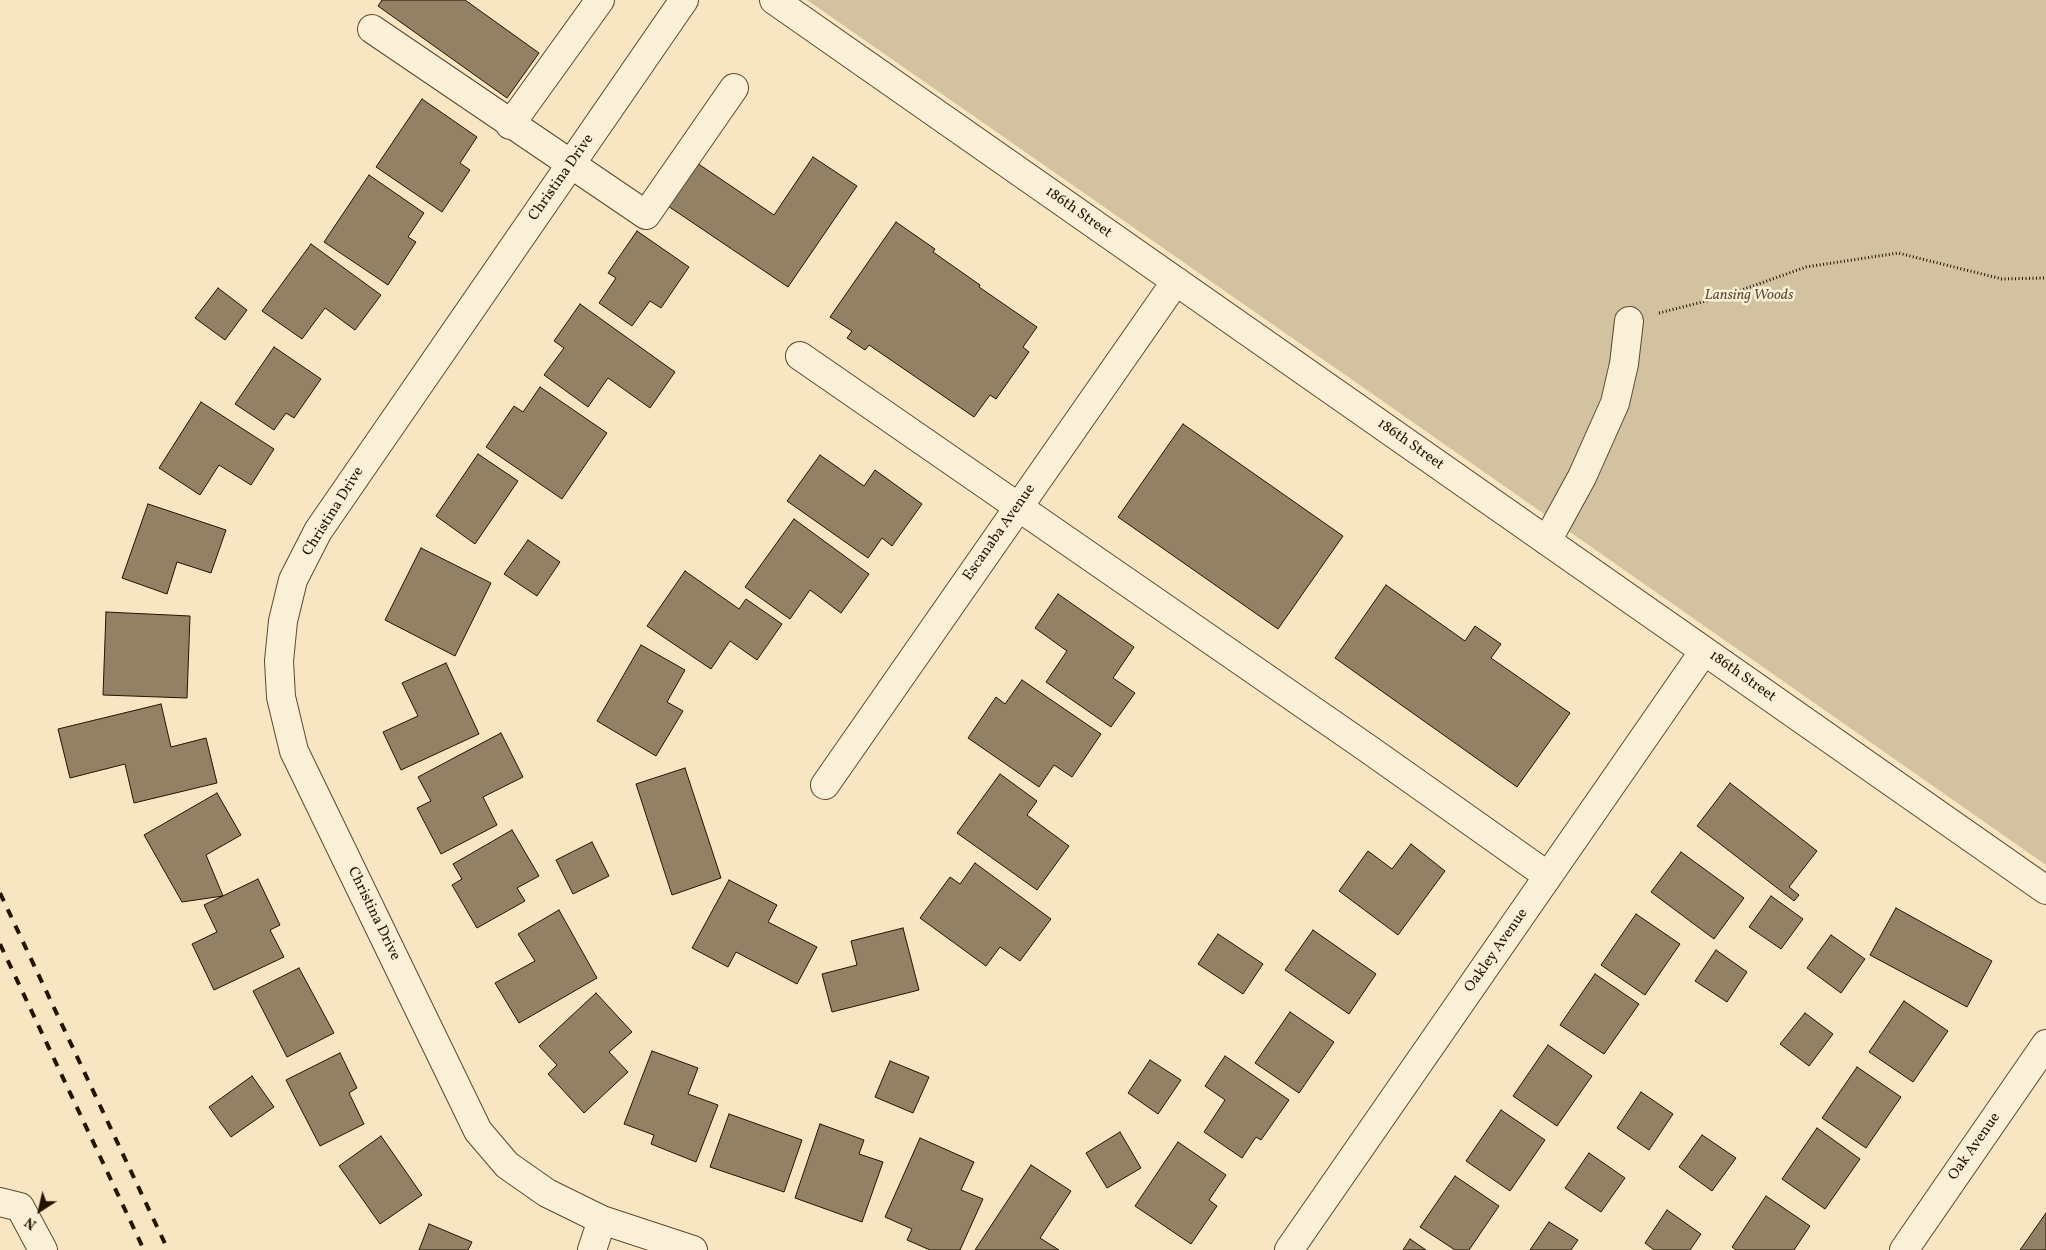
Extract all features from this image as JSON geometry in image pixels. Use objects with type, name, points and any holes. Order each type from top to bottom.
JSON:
[{"type":"street","points":[[510,125],[600,0]]},
{"type":"street","name":"Christina Drive","points":[[684,0],[318,531],[293,580],[283,621],[279,661],[281,697],[294,751],[478,1131],[507,1165],[547,1193],[602,1220],[693,1250]]},
{"type":"street","name":"186th Street","points":[[774,0],[2046,890]]},
{"type":"street","points":[[372,28],[510,125],[646,215],[734,88]]},
{"type":"street","name":"Escanaba Avenue","points":[[825,785],[1176,281]]},
{"type":"street","points":[[1547,541],[1582,477],[1615,403],[1624,364],[1629,321]]},
{"type":"street","points":[[800,356],[1019,506],[1548,876]]},
{"type":"street","name":"Oakley Avenue","points":[[1289,1250],[1704,651]]},
{"type":"street","name":"Oak Avenue","points":[[1904,1250],[2046,1044]]},
{"type":"street","points":[[0,1202],[20,1206],[43,1250]]},
{"type":"street","points":[[592,1250],[602,1220]]},
{"type":"path","points":[[1629,321],[1722,297],[1806,267],[1898,253],[2002,278],[2046,278]]},
{"type":"green space","name":"Lansing Woods","points":[[807,0],[2046,0],[2046,865],[1364,388]]},
{"type":"building","points":[[382,0],[465,0],[539,53],[507,98],[378,6]]},
{"type":"building","points":[[422,99],[477,137],[460,163],[470,170],[442,212],[376,167]]},
{"type":"building","points":[[813,157],[857,186],[788,287],[665,204],[694,161],[774,215]]},
{"type":"building","points":[[369,175],[424,213],[408,237],[416,242],[388,285],[324,242]]},
{"type":"building","points":[[896,222],[935,249],[933,252],[980,285],[979,287],[1037,327],[1023,347],[1029,352],[996,399],[990,395],[974,417],[869,345],[865,350],[847,338],[852,331],[830,317]]},
{"type":"building","points":[[637,231],[689,267],[661,308],[650,301],[632,326],[599,303],[616,278],[608,273]]},
{"type":"building","points":[[311,244],[381,295],[355,330],[325,308],[302,339],[262,311]]},
{"type":"building","points":[[218,288],[247,310],[225,340],[195,318]]},
{"type":"building","points":[[580,304],[675,372],[650,408],[608,378],[588,407],[544,375],[564,348],[554,341]]},
{"type":"building","points":[[274,347],[321,379],[294,418],[286,413],[274,430],[235,404]]},
{"type":"building","points":[[540,387],[607,433],[562,499],[486,447],[514,406],[523,412]]},
{"type":"building","points":[[201,402],[274,449],[251,485],[219,465],[200,495],[159,468]]},
{"type":"building","points":[[1183,424],[1343,536],[1278,629],[1118,517]]},
{"type":"building","points":[[478,454],[518,481],[475,544],[436,516]]},
{"type":"building","points":[[820,455],[864,486],[875,470],[922,504],[892,546],[882,538],[868,558],[787,501]]},
{"type":"building","points":[[148,504],[226,530],[211,573],[177,562],[167,594],[122,578]]},
{"type":"building","points":[[794,519],[869,574],[841,613],[810,590],[790,619],[745,587]]},
{"type":"building","points":[[528,540],[560,562],[537,596],[504,574]]},
{"type":"building","points":[[421,548],[491,583],[455,656],[385,620]]},
{"type":"building","points":[[685,571],[739,609],[746,599],[782,624],[757,660],[730,641],[711,669],[647,626]]},
{"type":"building","points":[[1386,585],[1465,641],[1475,626],[1501,644],[1491,658],[1570,713],[1517,787],[1335,658]]},
{"type":"building","points":[[1058,594],[1134,647],[1113,678],[1135,693],[1111,727],[1046,682],[1067,651],[1035,628]]},
{"type":"building","points":[[106,612],[190,616],[187,698],[103,695]]},
{"type":"building","points":[[641,645],[685,670],[667,702],[683,711],[656,756],[597,721]]},
{"type":"building","points":[[446,663],[479,734],[401,770],[383,732],[418,716],[402,683]]},
{"type":"building","points":[[1022,680],[1101,734],[1072,777],[1054,765],[1039,787],[968,738],[996,697],[1005,704]]},
{"type":"building","points":[[161,704],[171,747],[206,738],[217,783],[134,803],[125,764],[70,778],[58,729]]},
{"type":"building","points":[[501,733],[523,777],[483,797],[497,825],[441,854],[417,808],[431,801],[418,777]]},
{"type":"building","points":[[685,768],[721,878],[672,895],[636,784]]},
{"type":"building","points":[[1000,774],[1037,801],[1027,815],[1069,846],[1037,890],[957,833]]},
{"type":"building","points":[[1730,783],[1817,851],[1789,887],[1799,895],[1794,901],[1697,826]]},
{"type":"building","points":[[217,793],[241,835],[206,855],[223,896],[182,902],[144,835]]},
{"type":"building","points":[[512,830],[539,876],[517,888],[525,901],[477,928],[452,885],[462,879],[453,864]]},
{"type":"building","points":[[592,842],[609,876],[573,894],[556,860]]},
{"type":"building","points":[[1411,844],[1445,871],[1398,935],[1339,891],[1368,851],[1392,869]]},
{"type":"building","points":[[1681,852],[1744,898],[1714,939],[1651,892]]},
{"type":"building","points":[[975,863],[1051,919],[1020,961],[1000,947],[986,966],[920,918],[950,877],[960,884]]},
{"type":"building","points":[[258,879],[280,925],[270,930],[284,957],[214,990],[192,944],[217,932],[204,905]]},
{"type":"building","points":[[729,880],[777,905],[768,922],[817,947],[797,984],[736,952],[728,967],[692,948]]},
{"type":"building","points":[[1771,896],[1803,919],[1781,949],[1749,927]]},
{"type":"building","points":[[1896,908],[1992,961],[1967,1007],[1870,955]]},
{"type":"building","points":[[559,910],[597,978],[519,1023],[495,983],[535,961],[518,934]]},
{"type":"building","points":[[1636,914],[1680,944],[1645,995],[1601,965]]},
{"type":"building","points":[[903,928],[919,990],[832,1012],[822,974],[857,965],[851,941]]},
{"type":"building","points":[[1313,930],[1376,974],[1349,1014],[1285,970]]},
{"type":"building","points":[[1218,934],[1263,964],[1243,994],[1198,964]]},
{"type":"building","points":[[1831,935],[1865,959],[1841,993],[1807,968]]},
{"type":"building","points":[[1716,950],[1747,972],[1727,1002],[1695,981]]},
{"type":"building","points":[[299,968],[334,1033],[287,1057],[253,991]]},
{"type":"building","points":[[1595,974],[1639,1004],[1604,1054],[1560,1025]]},
{"type":"building","points":[[596,993],[632,1032],[609,1052],[628,1072],[584,1113],[548,1074],[557,1065],[539,1046]]},
{"type":"building","points":[[1904,1001],[1948,1031],[1913,1082],[1869,1052]]},
{"type":"building","points":[[1290,1012],[1334,1042],[1299,1093],[1255,1063]]},
{"type":"building","points":[[1805,1013],[1833,1034],[1809,1066],[1780,1044]]},
{"type":"building","points":[[1548,1045],[1592,1076],[1557,1126],[1513,1096]]},
{"type":"building","points":[[652,1051],[698,1068],[688,1094],[718,1105],[696,1162],[651,1144],[654,1135],[624,1124]]},
{"type":"building","points":[[340,1053],[357,1088],[349,1093],[364,1124],[320,1146],[286,1080]]},
{"type":"building","points":[[1225,1056],[1289,1100],[1261,1140],[1256,1137],[1242,1158],[1204,1132],[1225,1100],[1205,1086]]},
{"type":"building","points":[[1150,1060],[1181,1080],[1158,1114],[1128,1093]]},
{"type":"building","points":[[890,1061],[929,1077],[913,1113],[875,1097]]},
{"type":"building","points":[[1857,1067],[1901,1097],[1866,1148],[1822,1118]]},
{"type":"building","points":[[252,1076],[274,1107],[231,1137],[209,1107]]},
{"type":"building","points":[[1641,1092],[1673,1114],[1649,1150],[1617,1128]]},
{"type":"building","points":[[1501,1110],[1545,1140],[1510,1191],[1466,1161]]},
{"type":"building","points":[[729,1114],[802,1140],[784,1192],[710,1167]]},
{"type":"building","points":[[820,1124],[864,1140],[859,1154],[883,1162],[862,1222],[795,1198]]},
{"type":"building","points":[[1817,1128],[1860,1159],[1825,1209],[1782,1179]]},
{"type":"building","points":[[1120,1132],[1141,1168],[1107,1188],[1086,1153]]},
{"type":"building","points":[[1702,1135],[1736,1158],[1712,1191],[1679,1167]]},
{"type":"building","points":[[381,1136],[422,1195],[380,1224],[339,1166]]},
{"type":"building","points":[[920,1138],[974,1162],[961,1190],[983,1199],[960,1250],[930,1250],[907,1240],[912,1229],[885,1217]]},
{"type":"building","points":[[1178,1142],[1226,1175],[1209,1200],[1217,1206],[1191,1244],[1135,1206]]},
{"type":"building","points":[[1589,1153],[1625,1178],[1601,1212],[1565,1188]]},
{"type":"building","points":[[1031,1165],[1071,1191],[1040,1238],[1059,1250],[975,1250]]},
{"type":"building","points":[[1455,1176],[1499,1206],[1469,1250],[1455,1250],[1420,1227]]},
{"type":"building","points":[[1766,1196],[1810,1226],[1794,1250],[1736,1250],[1732,1247]]},
{"type":"building","points":[[1667,1210],[1701,1234],[1690,1250],[1654,1250],[1645,1243]]},
{"type":"building","points":[[2046,1213],[2046,1250],[2020,1250]]},
{"type":"building","points":[[1549,1222],[1578,1240],[1571,1250],[1530,1250]]},
{"type":"building","points":[[429,1224],[472,1242],[468,1250],[419,1250]]},
{"type":"building","points":[[1410,1239],[1426,1250],[1403,1250]]},
{"type":"railway","points":[[0,893],[168,1250]]},
{"type":"railway","points":[[0,944],[144,1250]]}]
